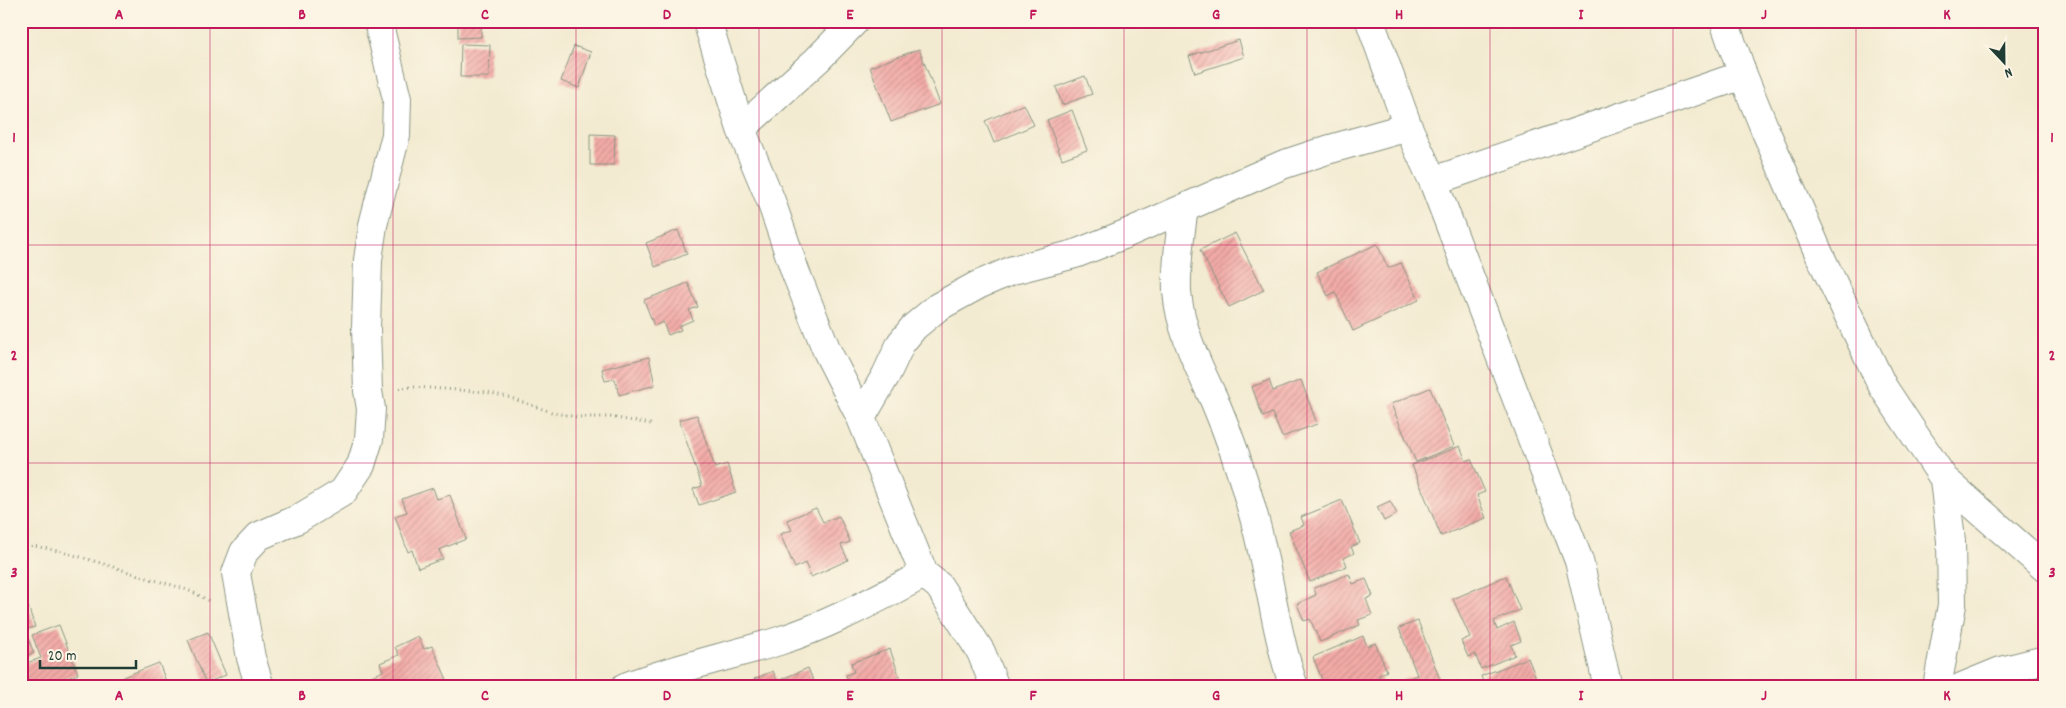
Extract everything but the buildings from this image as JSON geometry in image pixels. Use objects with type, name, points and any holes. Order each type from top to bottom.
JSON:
[{"type":"street","points":[[260,687],[252,658],[236,572],[244,552],[258,536],[298,519],[343,492],[361,465],[369,439],[371,410],[368,391],[366,328],[368,260],[373,225],[396,135],[398,99],[378,21]]},
{"type":"street","points":[[707,21],[741,130],[771,200],[795,271],[826,351],[861,418],[924,574],[939,586],[981,652],[995,687]]},
{"type":"street","points":[[741,130],[855,21]]},
{"type":"street","points":[[1370,21],[1408,127],[1433,181],[1578,561],[1608,687]]},
{"type":"street","points":[[1724,21],[1743,75],[1820,256],[1883,387],[1944,479],[2045,568]]},
{"type":"street","points":[[1433,181],[1743,75]]},
{"type":"street","points":[[861,418],[886,375],[901,343],[914,327],[938,306],[978,285],[1013,270],[1075,254],[1123,235],[1282,165],[1408,127]]},
{"type":"street","points":[[1184,208],[1177,258],[1177,293],[1182,321],[1194,361],[1215,403],[1240,469],[1253,513],[1283,656],[1294,687]]},
{"type":"street","points":[[1937,687],[1952,605],[1951,541],[1944,479]]},
{"type":"street","points":[[625,687],[665,672],[779,641],[804,632],[838,619],[924,574]]},
{"type":"street","points":[[1962,687],[2002,671],[2045,660]]},
{"type":"path","points":[[368,391],[414,387],[487,392],[554,413],[577,417],[610,417],[651,424]]},
{"type":"path","points":[[21,544],[48,548],[84,557],[187,589],[246,626]]}]
